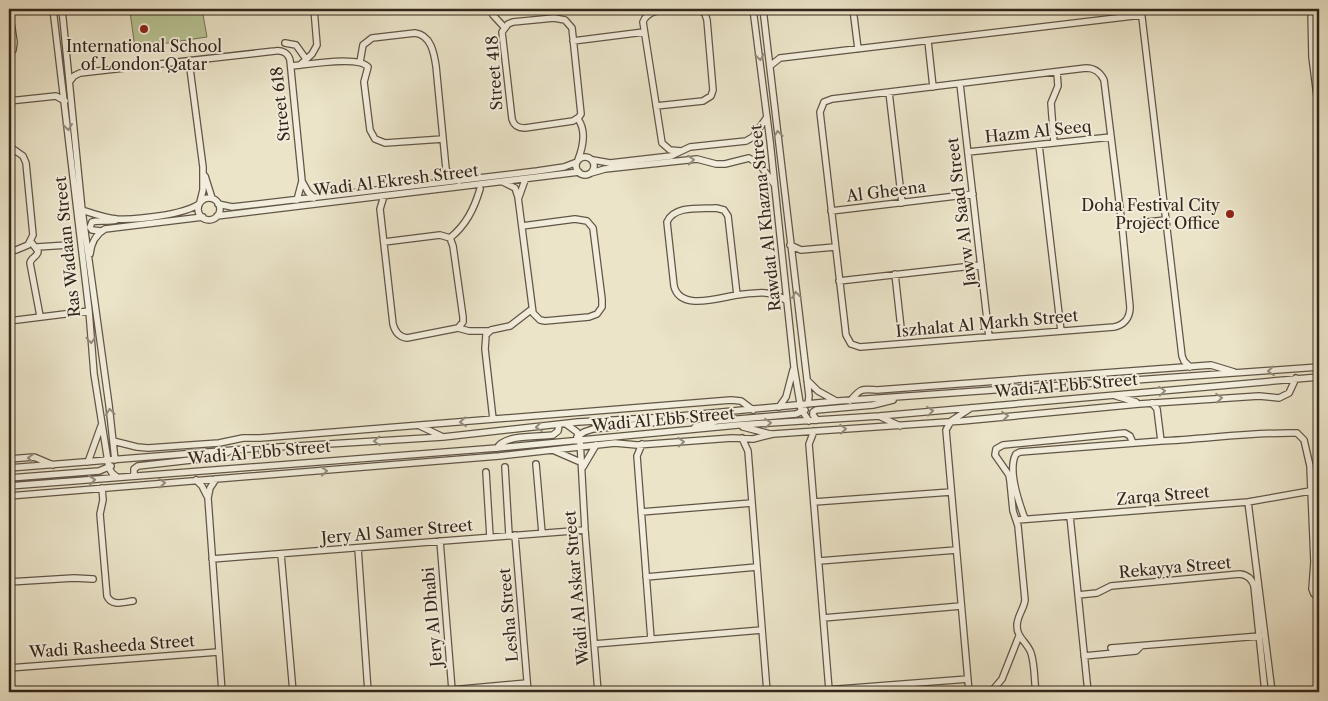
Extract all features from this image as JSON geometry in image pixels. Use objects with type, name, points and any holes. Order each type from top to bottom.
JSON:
[{"type":"street","points":[[9,9],[14,42],[13,50],[9,53]]},
{"type":"street","name":"Ras Wadaan Street","points":[[53,9],[89,311],[93,362],[108,464]]},
{"type":"street","name":"Ras Wadaan Street","points":[[62,9],[82,210],[115,460]]},
{"type":"street","points":[[300,65],[314,51],[317,45],[314,9]]},
{"type":"street","points":[[490,9],[504,27]]},
{"type":"street","points":[[681,9],[648,14],[643,22],[662,143],[670,150],[681,152]]},
{"type":"street","points":[[656,106],[703,101],[711,96],[713,90],[707,20],[705,14],[699,9]]},
{"type":"street","name":"Rawdat Al Khazna Street","points":[[753,9],[768,117],[794,367],[800,405],[802,412],[809,421]]},
{"type":"street","name":"Rawdat Al Khazna Street","points":[[764,9],[808,404]]},
{"type":"street","points":[[853,9],[858,49]]},
{"type":"street","points":[[1311,9],[1312,57],[1319,112]]},
{"type":"street","points":[[769,53],[780,58],[928,41],[1142,12],[1182,356],[1190,367]]},
{"type":"street","name":"Street 418","points":[[560,18],[569,24],[574,41],[581,111],[578,118],[574,121],[524,128],[515,126],[512,119],[503,46],[502,32],[504,27],[513,22],[560,18]]},
{"type":"street","points":[[574,41],[644,32]]},
{"type":"street","points":[[360,62],[362,48],[368,40],[415,33],[422,34],[427,38],[434,56],[446,169],[452,178],[459,181]]},
{"type":"street","points":[[928,41],[933,87]]},
{"type":"street","points":[[285,43],[296,45],[306,59]]},
{"type":"street","name":"Street 618","points":[[70,81],[74,76],[80,74],[278,51],[288,55],[291,66],[302,181],[297,200]]},
{"type":"street","points":[[770,66],[780,58]]},
{"type":"street","points":[[189,61],[203,167],[203,190],[199,213],[203,217]]},
{"type":"street","points":[[291,66],[353,61],[364,63],[368,67],[364,82],[370,130],[375,139],[385,143],[443,139]]},
{"type":"street","points":[[69,68],[80,74]]},
{"type":"street","name":"Iszhalat Al Markh Street","points":[[1090,68],[1099,72],[1104,80],[1130,307],[1128,318],[1123,323],[1117,326],[857,347],[849,341],[846,335],[835,247],[820,112],[822,105],[829,99],[933,87],[1090,68]]},
{"type":"street","points":[[1054,143],[1051,103],[1058,86],[1057,72]]},
{"type":"street","name":"Jaww Al Saad Street","points":[[960,84],[989,337]]},
{"type":"street","points":[[56,96],[63,88]]},
{"type":"street","points":[[889,92],[902,203]]},
{"type":"street","points":[[9,102],[56,96],[64,101]]},
{"type":"street","points":[[768,117],[756,134],[749,140],[690,147],[671,156],[610,163],[584,157],[578,161],[576,167],[579,172],[586,175],[605,169],[699,159],[716,164],[725,164],[749,158],[760,164],[775,186]]},
{"type":"street","name":"Street 418","points":[[578,118],[582,126],[583,143],[578,161]]},
{"type":"street","name":"Hazm Al Seeq","points":[[968,152],[1111,137]]},
{"type":"street","name":"Street 418","points":[[583,143],[591,159]]},
{"type":"street","points":[[1038,145],[1061,331]]},
{"type":"street","points":[[13,150],[22,156],[26,163],[33,231],[31,242],[25,248],[16,250]]},
{"type":"street","points":[[591,159],[594,168],[591,173]]},
{"type":"street","name":"Wadi Al Ekresh Street","points":[[218,204],[232,207],[438,184],[551,169],[578,161]]},
{"type":"street","points":[[126,218],[106,222],[95,221],[92,222],[90,227],[92,230],[101,231],[112,227],[203,217],[212,219],[217,216],[218,204],[212,198],[203,167]]},
{"type":"street","points":[[438,184],[446,169]]},
{"type":"street","name":"Wadi Al Ekresh Street","points":[[217,216],[526,180],[579,172]]},
{"type":"street","points":[[519,201],[520,191],[526,180]]},
{"type":"street","name":"Street 618","points":[[302,181],[314,198]]},
{"type":"street","points":[[503,182],[515,188],[519,201],[522,226],[532,309],[536,317],[545,321],[593,316],[602,307],[593,228],[587,221],[575,219],[522,226]]},
{"type":"street","points":[[450,238],[469,216],[480,189]]},
{"type":"street","name":"Al Gheena","points":[[831,211],[973,194]]},
{"type":"street","points":[[384,196],[380,209],[393,324],[396,332],[403,338],[458,328],[469,331],[489,331],[507,328],[532,309]]},
{"type":"street","points":[[82,210],[108,218],[126,218],[178,213],[200,203],[206,198],[212,198]]},
{"type":"street","points":[[370,198],[380,209]]},
{"type":"street","points":[[737,295],[729,220],[726,213],[716,208],[673,213],[668,219],[666,226],[674,286],[677,295],[689,301],[764,292],[776,294],[787,301]]},
{"type":"street","points":[[1122,225],[1165,220]]},
{"type":"street","points":[[89,258],[92,244],[101,231]]},
{"type":"street","points":[[384,242],[440,235],[450,238]]},
{"type":"street","points":[[450,238],[453,246],[463,319],[458,328]]},
{"type":"street","points":[[31,242],[37,247],[38,253],[30,263],[40,316]]},
{"type":"street","points":[[37,247],[68,245]]},
{"type":"street","points":[[790,245],[801,250],[835,247]]},
{"type":"street","points":[[792,258],[801,250]]},
{"type":"street","points":[[839,280],[981,265]]},
{"type":"street","points":[[895,274],[901,328]]},
{"type":"street","points":[[776,294],[786,287]]},
{"type":"street","points":[[9,321],[89,311]]},
{"type":"street","points":[[790,323],[799,322]]},
{"type":"street","points":[[489,331],[485,338],[485,349],[493,419]]},
{"type":"street","points":[[1176,368],[1182,356]]},
{"type":"street","name":"Wadi Al Ebb Street","points":[[850,401],[864,388],[877,390],[1190,367],[1215,366],[1236,373]]},
{"type":"street","points":[[779,407],[786,396],[794,367]]},
{"type":"street","name":"Wadi Al Ebb Street","points":[[115,460],[246,448],[443,438],[562,424],[753,410],[838,401],[1319,367]]},
{"type":"street","points":[[1126,381],[1140,370]]},
{"type":"street","name":"Wadi Al Ebb Street","points":[[9,486],[466,449],[579,442],[690,429],[879,416],[1319,377]]},
{"type":"street","points":[[806,378],[818,391],[828,398],[838,401]]},
{"type":"street","points":[[9,496],[499,456],[550,450],[579,442],[596,445],[618,443],[630,445],[742,438],[753,439],[773,434],[901,426],[1163,402],[1258,396],[1279,398],[1289,393],[1296,378]]},
{"type":"street","points":[[973,392],[985,381]]},
{"type":"street","points":[[1114,395],[1139,404]]},
{"type":"street","points":[[817,420],[812,415],[816,410],[873,405],[900,397]]},
{"type":"street","name":"Wadi Al Ebb Street","points":[[113,441],[137,448],[154,448],[219,443],[243,438],[731,400],[741,401],[753,410]]},
{"type":"street","points":[[1157,409],[1163,402]]},
{"type":"street","points":[[1152,403],[1157,409],[1160,441]]},
{"type":"street","points":[[690,429],[716,420],[793,415],[802,412],[808,404]]},
{"type":"street","points":[[969,692],[946,430],[951,421],[972,407]]},
{"type":"street","points":[[879,416],[901,426]]},
{"type":"street","points":[[579,442],[593,429],[652,423],[668,417]]},
{"type":"street","points":[[88,462],[102,422]]},
{"type":"street","points":[[939,422],[946,430]]},
{"type":"street","points":[[497,448],[508,440],[553,435],[562,424],[574,430],[579,442]]},
{"type":"street","points":[[419,425],[443,438]]},
{"type":"street","points":[[738,426],[773,434]]},
{"type":"street","points":[[809,444],[814,431]]},
{"type":"street","points":[[650,444],[663,432]]},
{"type":"street","points":[[800,432],[809,444],[829,690]]},
{"type":"street","points":[[1025,519],[1016,495],[1013,464],[1016,454],[1020,452],[1216,438],[1269,432],[1297,433],[1304,440],[1310,466],[1314,562],[1312,589],[1319,598],[1319,608]]},
{"type":"street","points":[[991,692],[1002,679],[1019,636],[1017,620],[1024,606],[1025,596],[1017,520],[1012,507],[1010,478],[995,455],[996,451],[999,446],[1124,433],[1130,436],[1133,443]]},
{"type":"street","points":[[742,438],[748,451],[767,692]]},
{"type":"street","points":[[748,451],[753,439]]},
{"type":"street","points":[[227,441],[246,448]]},
{"type":"street","name":"Wadi Al Askar Street","points":[[579,442],[578,462],[582,481]]},
{"type":"street","name":"Wadi Al Askar Street","points":[[579,442],[598,692]]},
{"type":"street","points":[[636,456],[642,444]]},
{"type":"street","points":[[582,469],[596,445]]},
{"type":"street","points":[[630,445],[636,456],[651,639]]},
{"type":"street","points":[[139,458],[154,448]]},
{"type":"street","points":[[466,449],[499,456]]},
{"type":"street","points":[[134,476],[134,469],[138,466],[218,457],[232,450]]},
{"type":"street","points":[[550,450],[566,455],[578,462]]},
{"type":"street","points":[[9,459],[34,457],[52,465]]},
{"type":"street","points":[[9,478],[99,471],[115,460]]},
{"type":"street","points":[[9,468],[88,462],[108,464]]},
{"type":"street","points":[[108,464],[112,473],[117,477]]},
{"type":"street","points":[[536,464],[542,533]]},
{"type":"street","points":[[226,478],[245,467]]},
{"type":"street","name":"Lesha Street","points":[[505,468],[528,692]]},
{"type":"street","points":[[486,472],[490,537]]},
{"type":"street","points":[[167,473],[188,481]]},
{"type":"street","points":[[216,479],[210,488],[208,498],[222,692]]},
{"type":"street","points":[[196,480],[205,490],[208,498]]},
{"type":"street","points":[[50,492],[63,482]]},
{"type":"street","points":[[102,488],[103,500],[100,511],[107,596],[113,603],[133,602]]},
{"type":"street","name":"Zarqa Street","points":[[1017,520],[1248,502],[1310,490]]},
{"type":"street","points":[[814,502],[951,492]]},
{"type":"street","points":[[1248,502],[1258,599],[1272,692]]},
{"type":"street","points":[[641,512],[752,503]]},
{"type":"street","points":[[1070,516],[1088,692]]},
{"type":"street","name":"Jery Al Samer Street","points":[[212,559],[585,530]]},
{"type":"street","name":"Jery Al Dhabi","points":[[440,541],[452,690]]},
{"type":"street","points":[[358,548],[368,692]]},
{"type":"street","points":[[819,561],[956,550]]},
{"type":"street","points":[[281,554],[293,692]]},
{"type":"street","points":[[1314,562],[1319,573]]},
{"type":"street","points":[[646,577],[757,567]]},
{"type":"street","name":"Rekayya Street","points":[[1078,595],[1097,593],[1112,586],[1240,574],[1247,576],[1252,580],[1258,599],[1265,692]]},
{"type":"street","points":[[9,582],[74,578],[93,579]]},
{"type":"street","points":[[823,618],[961,606]]},
{"type":"street","points":[[594,644],[762,630]]},
{"type":"street","points":[[1019,636],[1032,654],[1036,692]]},
{"type":"street","points":[[1111,648],[1260,636]]},
{"type":"street","points":[[1084,656],[1136,651],[1141,646]]},
{"type":"street","name":"Wadi Rasheeda Street","points":[[9,668],[218,652]]},
{"type":"street","points":[[800,692],[968,679]]},
{"type":"street","points":[[429,692],[527,683]]},
{"type":"street","points":[[908,684],[908,692]]},
{"type":"green space","points":[[153,9],[202,9],[207,37],[135,48],[130,12]]},
{"type":"place","name":"International School of London Qatar","points":[[144,29]]},
{"type":"place","name":"Doha Festival City Project Office","points":[[1230,214]]}]
